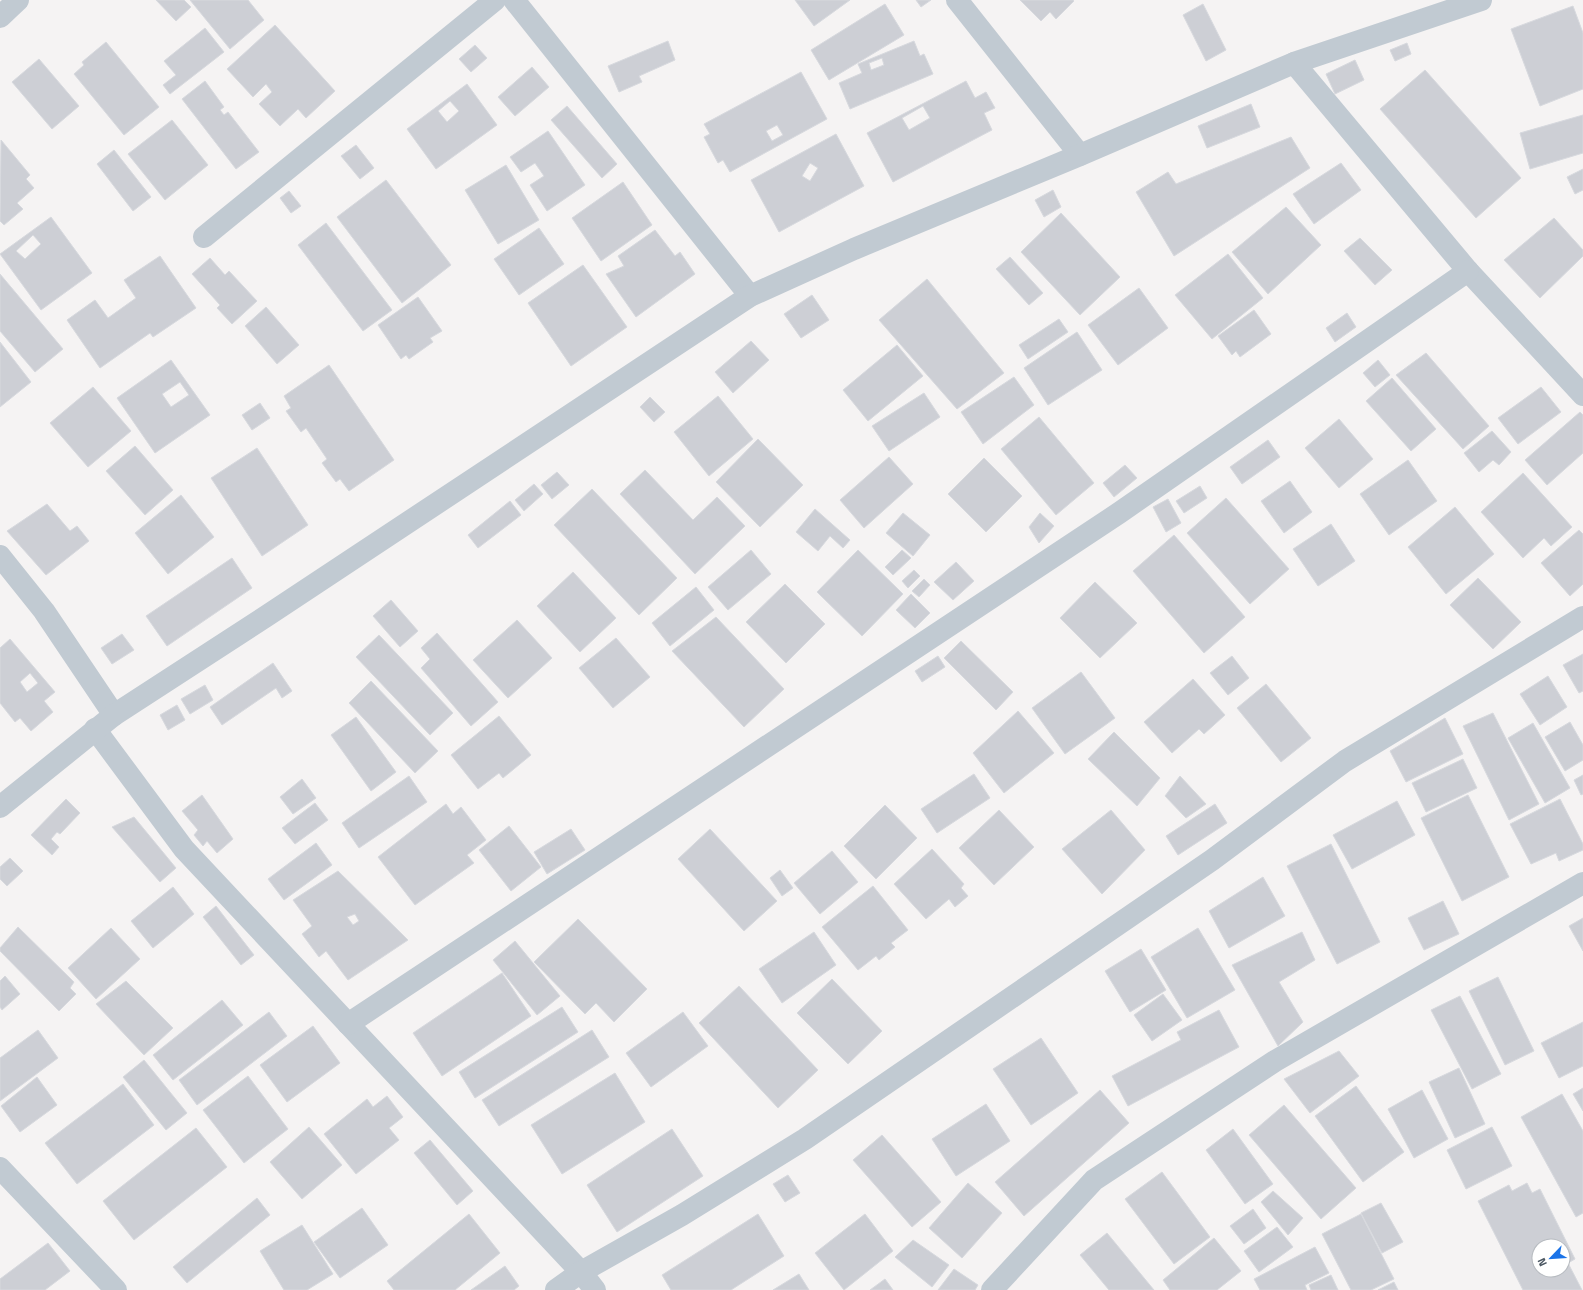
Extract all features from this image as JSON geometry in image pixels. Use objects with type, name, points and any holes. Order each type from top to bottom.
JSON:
[{"type":"street","points":[[0,17],[18,0]]},
{"type":"street","points":[[204,237],[495,0]]},
{"type":"street","points":[[514,0],[750,296]]},
{"type":"street","points":[[957,0],[1080,155]]},
{"type":"street","points":[[0,807],[114,715],[275,611],[750,296],[854,250],[1294,63],[1481,0]]},
{"type":"street","points":[[1294,63],[1468,271],[1583,396]]},
{"type":"street","points":[[348,1024],[1119,513],[1468,271]]},
{"type":"street","points":[[0,556],[44,611],[114,715]]},
{"type":"street","points":[[556,1290],[580,1272],[682,1215],[805,1140],[1212,860],[1345,761],[1583,617]]},
{"type":"street","points":[[95,729],[184,848],[580,1272],[595,1290]]},
{"type":"street","points":[[992,1290],[1094,1180],[1275,1061],[1583,883]]},
{"type":"street","points":[[0,1168],[116,1290]]},
{"type":"building","points":[[156,0],[184,0],[191,7],[176,21]]},
{"type":"building","points":[[190,0],[248,0],[264,20],[230,49]]},
{"type":"building","points":[[795,0],[850,0],[814,26]]},
{"type":"building","points":[[916,0],[931,0],[921,7]]},
{"type":"building","points":[[1020,0],[1074,1],[1056,19],[1050,12],[1041,21]]},
{"type":"building","points":[[885,4],[904,35],[829,80],[811,50]]},
{"type":"building","points":[[1203,4],[1226,50],[1206,61],[1183,15]]},
{"type":"building","points":[[1573,6],[1583,33],[1583,89],[1540,106],[1511,29]]},
{"type":"building","points":[[275,25],[335,91],[306,118],[298,109],[280,126],[259,104],[272,92],[266,84],[253,97],[227,69]]},
{"type":"building","points":[[205,28],[224,52],[170,94],[163,85],[176,75],[164,61]]},
{"type":"building","points":[[668,41],[675,60],[639,76],[642,82],[619,92],[608,66]]},
{"type":"building","points":[[914,41],[920,56],[924,54],[933,74],[850,109],[839,83],[862,73],[858,64]],"holes":[[[882,58],[884,65],[871,70],[869,63]]]},
{"type":"building","points":[[106,42],[159,107],[124,135],[74,74],[84,65],[82,62]]},
{"type":"building","points":[[1407,43],[1411,54],[1395,61],[1390,50]]},
{"type":"building","points":[[475,45],[487,58],[471,72],[459,59]]},
{"type":"building","points":[[39,59],[79,106],[52,129],[12,82]]},
{"type":"building","points":[[1355,60],[1364,80],[1335,94],[1326,74]]},
{"type":"building","points":[[532,67],[549,87],[515,116],[498,97]]},
{"type":"building","points":[[1425,70],[1521,178],[1476,218],[1380,109]]},
{"type":"building","points":[[801,72],[827,119],[730,172],[723,160],[718,163],[704,137],[710,134],[704,124]],"holes":[[[777,125],[783,135],[772,141],[766,131]]]},
{"type":"building","points":[[205,81],[224,107],[220,110],[224,115],[228,112],[259,152],[236,169],[182,99]]},
{"type":"building","points":[[966,81],[975,98],[986,92],[995,108],[984,113],[992,130],[893,182],[867,133]],"holes":[[[923,106],[930,118],[909,130],[902,118]]]},
{"type":"building","points":[[467,84],[497,125],[436,169],[407,129]],"holes":[[[450,101],[459,111],[447,122],[438,111]]]},
{"type":"building","points":[[1251,104],[1260,127],[1207,148],[1198,126]]},
{"type":"building","points":[[567,106],[617,164],[602,178],[551,120]]},
{"type":"building","points":[[1583,115],[1583,153],[1530,169],[1520,133]]},
{"type":"building","points":[[172,120],[208,165],[165,200],[128,154]]},
{"type":"building","points":[[548,131],[585,185],[547,211],[530,185],[544,176],[535,163],[521,172],[510,157]]},
{"type":"building","points":[[836,134],[864,186],[779,232],[751,180]],"holes":[[[810,163],[818,168],[810,181],[802,176]]]},
{"type":"building","points":[[1291,137],[1310,168],[1174,256],[1136,192],[1168,172],[1176,184]]},
{"type":"building","points":[[1,140],[30,175],[26,179],[34,188],[17,203],[23,209],[4,225],[0,221]]},
{"type":"building","points":[[356,145],[374,168],[360,179],[341,156]]},
{"type":"building","points":[[114,150],[151,197],[133,211],[97,164]]},
{"type":"building","points":[[1341,163],[1361,190],[1314,224],[1293,194]]},
{"type":"building","points":[[506,165],[539,220],[498,244],[465,190]]},
{"type":"building","points":[[1583,169],[1583,190],[1575,194],[1567,177]]},
{"type":"building","points":[[386,180],[451,265],[402,303],[337,217]]},
{"type":"building","points":[[623,182],[652,225],[601,261],[572,218]]},
{"type":"building","points":[[1053,190],[1061,207],[1044,217],[1035,200]]},
{"type":"building","points":[[289,191],[301,206],[291,213],[280,198]]},
{"type":"building","points":[[1286,207],[1321,245],[1268,294],[1232,252]]},
{"type":"building","points":[[1061,213],[1120,277],[1080,315],[1021,252]]},
{"type":"building","points":[[51,217],[92,273],[41,310],[0,254]],"holes":[[[33,235],[41,244],[25,259],[16,251]]]},
{"type":"building","points":[[1554,218],[1583,250],[1583,256],[1540,298],[1504,260]]},
{"type":"building","points":[[326,223],[392,310],[363,331],[298,245]]},
{"type":"building","points":[[539,228],[564,264],[519,295],[494,259]]},
{"type":"building","points":[[655,230],[675,256],[680,252],[695,274],[636,317],[606,274],[624,266],[618,256]]},
{"type":"building","points":[[1360,238],[1392,270],[1375,285],[1344,251]]},
{"type":"building","points":[[1228,254],[1263,298],[1212,339],[1175,295]]},
{"type":"building","points":[[160,256],[196,308],[153,337],[150,333],[100,368],[67,320],[95,300],[108,318],[136,298],[124,280]]},
{"type":"building","points":[[1010,257],[1043,293],[1029,305],[996,269]]},
{"type":"building","points":[[210,258],[225,275],[229,271],[257,301],[232,324],[217,308],[220,305],[192,274]]},
{"type":"building","points":[[583,265],[627,327],[571,366],[528,303]]},
{"type":"building","points":[[0,274],[63,349],[35,372],[0,331]]},
{"type":"building","points":[[927,279],[1004,373],[957,409],[879,320]]},
{"type":"building","points":[[1139,288],[1168,328],[1118,365],[1088,325]]},
{"type":"building","points":[[812,295],[829,320],[801,338],[784,314]]},
{"type":"building","points":[[418,297],[442,331],[430,338],[433,342],[409,359],[406,355],[401,359],[378,325]]},
{"type":"building","points":[[266,307],[299,345],[277,364],[245,326]]},
{"type":"building","points":[[1254,310],[1271,334],[1240,357],[1236,351],[1232,355],[1218,336]]},
{"type":"building","points":[[1347,313],[1356,327],[1335,342],[1326,328]]},
{"type":"building","points":[[1059,319],[1068,332],[1028,359],[1019,345]]},
{"type":"building","points":[[1077,332],[1102,370],[1048,405],[1024,368]]},
{"type":"building","points":[[751,341],[769,360],[733,393],[715,372]]},
{"type":"building","points":[[0,342],[31,382],[0,407]]},
{"type":"building","points":[[897,345],[923,376],[868,421],[843,390]]},
{"type":"building","points":[[1426,353],[1489,426],[1463,449],[1396,375]]},
{"type":"building","points":[[171,360],[210,415],[155,453],[117,398]],"holes":[[[180,382],[189,395],[171,407],[162,394]]]},
{"type":"building","points":[[1378,360],[1390,375],[1375,387],[1363,373]]},
{"type":"building","points":[[329,365],[394,460],[349,491],[340,479],[336,482],[322,463],[327,459],[306,428],[301,432],[286,411],[291,408],[284,396]]},
{"type":"building","points":[[1014,377],[1034,405],[983,444],[961,412]]},
{"type":"building","points":[[1392,378],[1436,429],[1411,451],[1366,401]]},
{"type":"building","points":[[93,387],[131,431],[88,467],[50,423]]},
{"type":"building","points":[[1541,387],[1561,412],[1518,444],[1498,418]]},
{"type":"building","points":[[924,393],[940,417],[889,451],[872,426]]},
{"type":"building","points":[[718,396],[753,439],[709,476],[674,432]]},
{"type":"building","points":[[650,397],[665,412],[654,422],[640,407]]},
{"type":"building","points":[[260,403],[270,418],[252,430],[242,415]]},
{"type":"building","points":[[1580,412],[1583,415],[1583,453],[1547,485],[1525,460]]},
{"type":"building","points":[[1039,417],[1094,483],[1056,515],[1001,449]]},
{"type":"building","points":[[1339,419],[1373,459],[1339,488],[1305,448]]},
{"type":"building","points":[[1492,431],[1511,452],[1499,465],[1493,460],[1479,472],[1464,453]]},
{"type":"building","points":[[758,439],[803,485],[760,527],[716,482]]},
{"type":"building","points":[[1268,440],[1280,457],[1242,484],[1230,467]]},
{"type":"building","points":[[135,446],[173,490],[145,515],[106,471]]},
{"type":"building","points":[[257,448],[308,525],[262,556],[211,478]]},
{"type":"building","points":[[889,457],[913,484],[864,528],[840,500]]},
{"type":"building","points":[[984,458],[1022,496],[986,532],[948,494]]},
{"type":"building","points":[[1408,460],[1437,501],[1389,535],[1360,494]]},
{"type":"building","points":[[1125,465],[1137,478],[1114,497],[1103,483]]},
{"type":"building","points":[[645,470],[693,520],[717,497],[745,526],[695,574],[620,494]]},
{"type":"building","points":[[557,472],[569,485],[552,499],[541,485]]},
{"type":"building","points":[[1523,473],[1572,527],[1551,546],[1544,538],[1523,558],[1481,512]]},
{"type":"building","points":[[1290,481],[1312,512],[1284,533],[1261,501]]},
{"type":"building","points":[[534,484],[543,494],[524,511],[515,500]]},
{"type":"building","points":[[1200,486],[1207,498],[1184,513],[1176,501]]},
{"type":"building","points":[[592,489],[677,578],[639,615],[554,525]]},
{"type":"building","points":[[181,495],[214,537],[168,574],[135,533]]},
{"type":"building","points":[[1226,498],[1289,569],[1250,604],[1187,533]]},
{"type":"building","points":[[1168,499],[1181,523],[1166,532],[1153,507]]},
{"type":"building","points":[[510,501],[521,515],[478,548],[468,535]]},
{"type":"building","points":[[47,504],[70,531],[77,526],[89,541],[46,575],[7,531]]},
{"type":"building","points":[[1455,507],[1494,554],[1446,594],[1408,547]]},
{"type":"building","points":[[815,509],[850,540],[843,548],[830,536],[818,551],[796,532]]},
{"type":"building","points":[[903,513],[930,535],[913,556],[886,533]]},
{"type":"building","points":[[1040,513],[1054,526],[1039,543],[1029,527]]},
{"type":"building","points":[[1331,524],[1355,561],[1318,586],[1293,549]]},
{"type":"building","points":[[1579,530],[1583,534],[1583,584],[1570,596],[1541,563]]},
{"type":"building","points":[[1174,535],[1245,617],[1204,653],[1133,571]]},
{"type":"building","points":[[751,550],[771,574],[728,610],[708,587]]},
{"type":"building","points":[[858,550],[903,594],[862,636],[817,592]]},
{"type":"building","points":[[902,550],[911,558],[893,575],[885,567]]},
{"type":"building","points":[[232,558],[252,588],[167,646],[146,616]]},
{"type":"building","points":[[956,562],[974,581],[953,600],[934,582]]},
{"type":"building","points":[[914,570],[920,576],[908,588],[902,581]]},
{"type":"building","points":[[573,572],[616,618],[580,652],[537,606]]},
{"type":"building","points":[[1478,578],[1521,622],[1493,649],[1450,605]]},
{"type":"building","points":[[924,579],[930,585],[919,597],[912,591]]},
{"type":"building","points":[[1095,582],[1137,623],[1100,658],[1060,618]]},
{"type":"building","points":[[785,584],[825,624],[786,663],[746,622]]},
{"type":"building","points":[[696,587],[714,610],[670,646],[652,623]]},
{"type":"building","points":[[911,594],[930,613],[915,628],[896,610]]},
{"type":"building","points":[[391,600],[418,631],[400,647],[373,616]]},
{"type":"building","points":[[716,617],[784,689],[744,727],[672,651]]},
{"type":"building","points":[[517,620],[552,658],[508,698],[473,660]]},
{"type":"building","points":[[437,633],[498,702],[471,726],[421,668],[430,659],[421,648]]},
{"type":"building","points":[[122,634],[134,650],[112,664],[101,648]]},
{"type":"building","points":[[379,635],[453,713],[430,735],[356,657]]},
{"type":"building","points":[[616,638],[650,677],[613,708],[579,668]]},
{"type":"building","points":[[10,639],[55,692],[44,701],[53,712],[31,731],[20,718],[15,722],[0,703],[0,648]],"holes":[[[30,673],[38,683],[27,692],[20,682]]]},
{"type":"building","points":[[961,641],[1013,692],[996,710],[944,658]]},
{"type":"building","points":[[1583,654],[1583,691],[1579,693],[1563,665]]},
{"type":"building","points":[[938,656],[945,667],[922,682],[915,671]]},
{"type":"building","points":[[1232,656],[1249,678],[1228,695],[1210,673]]},
{"type":"building","points":[[273,663],[292,691],[282,698],[276,688],[222,725],[210,707]]},
{"type":"building","points":[[1081,672],[1115,718],[1065,754],[1032,708]]},
{"type":"building","points":[[1548,676],[1567,707],[1540,725],[1520,694]]},
{"type":"building","points":[[1193,679],[1225,715],[1204,734],[1199,729],[1172,753],[1144,722]]},
{"type":"building","points":[[371,681],[438,751],[415,773],[349,703]]},
{"type":"building","points":[[1266,684],[1311,738],[1281,762],[1237,708]]},
{"type":"building","points":[[205,685],[213,700],[190,714],[181,699]]},
{"type":"building","points":[[177,705],[185,720],[168,730],[160,715]]},
{"type":"building","points":[[1018,711],[1054,753],[1004,793],[973,753]]},
{"type":"building","points":[[1493,713],[1539,804],[1509,820],[1463,726]]},
{"type":"building","points":[[499,716],[531,755],[503,778],[499,773],[478,789],[451,755]]},
{"type":"building","points":[[356,717],[396,772],[371,791],[331,735]]},
{"type":"building","points":[[1445,718],[1463,754],[1406,782],[1390,751]]},
{"type":"building","points":[[1570,722],[1583,745],[1583,760],[1565,771],[1545,737]]},
{"type":"building","points":[[1533,723],[1570,788],[1545,803],[1508,738]]},
{"type":"building","points":[[1114,732],[1160,778],[1137,806],[1088,759]]},
{"type":"building","points":[[1463,759],[1477,788],[1426,812],[1412,783]]},
{"type":"building","points":[[974,774],[990,798],[937,833],[921,809]]},
{"type":"building","points":[[1583,775],[1583,794],[1581,795],[1574,780]]},
{"type":"building","points":[[409,776],[427,802],[359,848],[342,823]]},
{"type":"building","points":[[1180,776],[1206,804],[1186,818],[1165,796]]},
{"type":"building","points":[[302,779],[316,798],[293,814],[280,797]]},
{"type":"building","points":[[202,795],[233,839],[217,853],[207,841],[203,846],[194,835],[198,830],[182,811]]},
{"type":"building","points":[[1468,795],[1509,877],[1462,901],[1421,818]]},
{"type":"building","points":[[66,799],[80,813],[60,834],[57,832],[51,839],[59,847],[52,855],[31,835]]},
{"type":"building","points":[[1560,799],[1583,844],[1583,850],[1559,861],[1556,853],[1531,864],[1510,824]]},
{"type":"building","points":[[1397,801],[1415,835],[1352,869],[1333,835]]},
{"type":"building","points":[[315,803],[328,820],[295,844],[282,828]]},
{"type":"building","points":[[446,804],[453,814],[461,807],[486,840],[467,855],[474,863],[415,905],[378,857]]},
{"type":"building","points":[[1215,804],[1227,823],[1178,855],[1166,836]]},
{"type":"building","points":[[885,805],[917,838],[876,879],[844,846]]},
{"type":"building","points":[[999,810],[1034,847],[994,885],[959,848]]},
{"type":"building","points":[[1111,810],[1145,850],[1102,894],[1062,849]]},
{"type":"building","points":[[134,817],[176,868],[160,882],[112,827]]},
{"type":"building","points":[[509,826],[541,867],[511,891],[479,850]]},
{"type":"building","points":[[571,829],[585,850],[547,874],[534,852]]},
{"type":"building","points":[[710,829],[777,901],[744,931],[678,859]]},
{"type":"building","points":[[316,843],[332,865],[284,900],[268,879]]},
{"type":"building","points":[[1331,844],[1380,942],[1337,964],[1287,866]]},
{"type":"building","points":[[932,849],[964,884],[961,888],[968,896],[955,907],[949,899],[926,919],[894,884]]},
{"type":"building","points":[[832,851],[858,882],[820,914],[794,883]]},
{"type":"building","points":[[10,858],[23,871],[7,886],[0,879],[0,867]]},
{"type":"building","points":[[780,870],[793,888],[782,896],[770,878]]},
{"type":"building","points":[[338,871],[408,940],[348,980],[326,951],[319,957],[302,934],[312,926],[293,900]],"holes":[[[355,914],[359,921],[353,925],[347,917]]]},
{"type":"building","points":[[1263,877],[1285,916],[1229,948],[1209,911]]},
{"type":"building","points":[[873,886],[908,930],[891,943],[895,947],[879,960],[876,956],[858,970],[822,927]]},
{"type":"building","points":[[173,887],[194,914],[153,948],[131,921]]},
{"type":"building","points":[[1443,901],[1459,934],[1424,950],[1408,918]]},
{"type":"building","points":[[216,906],[254,955],[241,965],[203,917]]},
{"type":"building","points":[[1583,918],[1583,951],[1569,926]]},
{"type":"building","points":[[578,919],[647,989],[614,1022],[596,1003],[585,1014],[534,962]]},
{"type":"building","points":[[18,927],[74,982],[70,988],[76,994],[59,1011],[0,951],[0,948]]},
{"type":"building","points":[[111,928],[140,959],[96,999],[68,968]]},
{"type":"building","points":[[1198,928],[1235,990],[1187,1018],[1151,957]]},
{"type":"building","points":[[814,932],[836,965],[782,1003],[759,969]]},
{"type":"building","points":[[1302,932],[1315,960],[1279,982],[1303,1022],[1278,1046],[1232,965]]},
{"type":"building","points":[[515,941],[560,996],[537,1015],[493,960]]},
{"type":"building","points":[[1141,949],[1166,990],[1130,1012],[1105,971]]},
{"type":"building","points":[[502,973],[531,1016],[442,1076],[413,1033]]},
{"type":"building","points":[[5,976],[20,994],[2,1010],[0,1007],[0,981]]},
{"type":"building","points":[[1498,977],[1534,1051],[1505,1065],[1469,991]]},
{"type":"building","points":[[832,979],[882,1031],[848,1064],[797,1013]]},
{"type":"building","points":[[126,981],[173,1028],[144,1055],[96,1004]]},
{"type":"building","points":[[739,986],[818,1070],[778,1108],[699,1023]]},
{"type":"building","points":[[1163,994],[1182,1020],[1152,1041],[1134,1015]]},
{"type":"building","points":[[1460,996],[1501,1074],[1472,1089],[1431,1010]]},
{"type":"building","points":[[222,1000],[243,1025],[173,1080],[153,1055]]},
{"type":"building","points":[[562,1007],[578,1032],[475,1098],[459,1072]]},
{"type":"building","points":[[1219,1010],[1239,1047],[1128,1106],[1112,1076],[1181,1040],[1177,1032]]},
{"type":"building","points":[[269,1012],[287,1036],[197,1105],[179,1080]]},
{"type":"building","points":[[683,1012],[708,1046],[651,1087],[626,1053]]},
{"type":"building","points":[[1583,1022],[1583,1066],[1559,1078],[1541,1043]]},
{"type":"building","points":[[313,1026],[340,1063],[287,1102],[260,1065]]},
{"type":"building","points":[[38,1030],[58,1058],[0,1101],[0,1058]]},
{"type":"building","points":[[592,1030],[609,1057],[499,1126],[482,1100]]},
{"type":"building","points":[[1041,1038],[1078,1093],[1031,1125],[993,1069]]},
{"type":"building","points":[[1339,1051],[1359,1076],[1310,1113],[1284,1079]]},
{"type":"building","points":[[144,1060],[187,1113],[166,1130],[123,1077]]},
{"type":"building","points":[[1459,1068],[1485,1124],[1455,1138],[1429,1082]]},
{"type":"building","points":[[615,1073],[645,1122],[562,1174],[531,1125]]},
{"type":"building","points":[[248,1076],[288,1129],[244,1163],[203,1110]]},
{"type":"building","points":[[37,1077],[57,1105],[20,1132],[1,1106]]},
{"type":"building","points":[[123,1084],[154,1125],[77,1184],[45,1143]]},
{"type":"building","points":[[1356,1086],[1404,1152],[1363,1182],[1315,1116]]},
{"type":"building","points":[[1583,1088],[1583,1111],[1573,1094]]},
{"type":"building","points":[[1100,1090],[1129,1123],[1024,1216],[995,1182]]},
{"type":"building","points":[[1422,1090],[1448,1139],[1414,1158],[1388,1109]]},
{"type":"building","points":[[1562,1094],[1583,1131],[1583,1213],[1576,1217],[1521,1117]]},
{"type":"building","points":[[387,1096],[403,1117],[389,1128],[399,1140],[356,1174],[324,1134],[367,1099],[373,1107]]},
{"type":"building","points":[[986,1104],[1010,1141],[956,1176],[932,1139]]},
{"type":"building","points":[[1284,1105],[1356,1188],[1321,1219],[1249,1135]]},
{"type":"building","points":[[309,1127],[342,1165],[302,1199],[270,1162]]},
{"type":"building","points":[[1492,1127],[1512,1166],[1466,1189],[1447,1150]]},
{"type":"building","points":[[196,1128],[227,1167],[134,1240],[103,1201]]},
{"type":"building","points":[[672,1129],[703,1176],[617,1232],[587,1185]]},
{"type":"building","points":[[1233,1129],[1273,1184],[1245,1204],[1206,1150]]},
{"type":"building","points":[[882,1135],[941,1202],[912,1227],[853,1160]]},
{"type":"building","points":[[430,1140],[473,1191],[457,1205],[414,1153]]},
{"type":"building","points":[[1162,1172],[1210,1237],[1174,1264],[1125,1199]]},
{"type":"building","points":[[788,1175],[800,1193],[785,1202],[773,1184]]},
{"type":"building","points":[[968,1183],[1002,1213],[962,1258],[929,1228]]},
{"type":"building","points":[[1527,1183],[1532,1193],[1540,1189],[1564,1238],[1531,1238],[1531,1278],[1571,1278],[1571,1269],[1582,1290],[1523,1290],[1478,1201],[1509,1185],[1512,1191]]},
{"type":"building","points":[[1273,1191],[1303,1218],[1288,1235],[1261,1202]]},
{"type":"building","points":[[257,1198],[270,1215],[187,1283],[173,1267]]},
{"type":"building","points":[[1381,1203],[1403,1242],[1382,1253],[1361,1213]]},
{"type":"building","points":[[362,1208],[388,1245],[340,1278],[314,1242]]},
{"type":"building","points":[[1253,1209],[1266,1228],[1244,1244],[1230,1226]]},
{"type":"building","points":[[469,1214],[500,1253],[455,1290],[394,1290],[387,1281]]},
{"type":"building","points":[[758,1214],[784,1256],[731,1290],[671,1290],[662,1275]]},
{"type":"building","points":[[865,1214],[893,1251],[844,1290],[815,1253]]},
{"type":"building","points":[[1361,1214],[1394,1279],[1371,1290],[1351,1290],[1322,1234]]},
{"type":"building","points":[[302,1225],[333,1274],[307,1290],[284,1290],[260,1251]]},
{"type":"building","points":[[1277,1227],[1293,1247],[1259,1272],[1244,1251]]},
{"type":"building","points":[[1107,1233],[1154,1290],[1109,1290],[1080,1255]]},
{"type":"building","points":[[1214,1238],[1241,1271],[1217,1290],[1170,1290],[1163,1280]]},
{"type":"building","points":[[913,1240],[949,1265],[932,1287],[895,1257]]},
{"type":"building","points":[[48,1243],[70,1271],[45,1290],[0,1290],[0,1279]]},
{"type":"building","points":[[1315,1247],[1329,1273],[1305,1285],[1307,1290],[1260,1290],[1254,1279]]},
{"type":"building","points":[[1571,1251],[1575,1259],[1571,1261]]},
{"type":"building","points":[[505,1266],[519,1286],[514,1290],[471,1290]]},
{"type":"building","points":[[954,1269],[978,1285],[975,1290],[938,1290]]},
{"type":"building","points":[[799,1274],[809,1290],[773,1290]]},
{"type":"building","points":[[1331,1275],[1338,1290],[1311,1290],[1309,1285]]},
{"type":"building","points":[[885,1279],[893,1290],[870,1290]]},
{"type":"building","points":[[1394,1282],[1398,1290],[1378,1290]]}]
